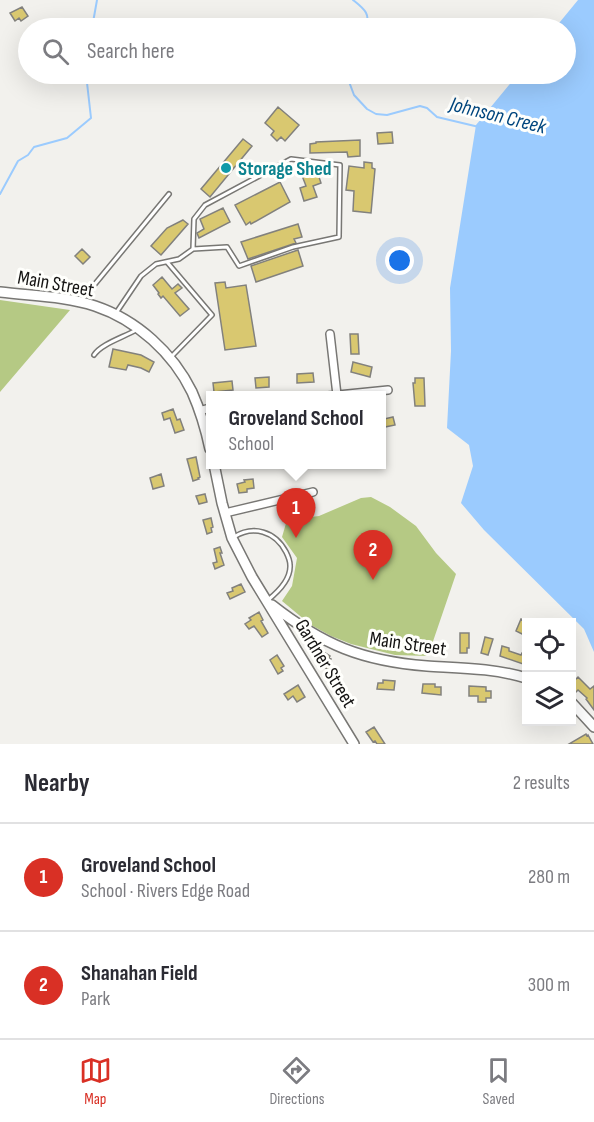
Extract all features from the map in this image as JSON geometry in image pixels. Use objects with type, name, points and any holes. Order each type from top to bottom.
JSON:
[{"type":"main road","name":"Main Street","points":[[0,292],[94,306],[138,329],[170,358],[181,374],[192,393],[206,435]]},
{"type":"main road","name":"Main Street","points":[[215,469],[232,538],[252,577],[267,602],[303,628],[324,640],[360,655],[399,663],[498,671],[522,677]]},
{"type":"main road","name":"Gardner Street","points":[[267,602],[354,744]]},
{"type":"main road","points":[[576,707],[594,727]]},
{"type":"street","points":[[330,334],[337,391]]},
{"type":"street","points":[[375,391],[388,390]]},
{"type":"street","points":[[199,411],[206,409]]},
{"type":"street","points":[[225,513],[313,492]]},
{"type":"lane","points":[[115,315],[141,276],[156,264],[179,259],[193,249],[227,247],[239,266],[293,247],[339,237],[340,165],[291,159],[205,205],[194,219],[193,249]]},
{"type":"lane","points":[[80,303],[169,194]]},
{"type":"lane","points":[[167,262],[212,315],[170,358]]},
{"type":"lane","points":[[94,355],[102,346],[138,329]]},
{"type":"lane","points":[[232,538],[249,530],[260,531],[278,540],[289,557],[291,566],[288,577],[267,602]]},
{"type":"green space","points":[[0,300],[70,310],[0,392]]},
{"type":"green space","points":[[371,497],[390,507],[416,526],[436,553],[456,574],[428,656],[395,655],[351,644],[311,625],[282,601],[292,586],[297,558],[282,537],[287,520],[319,516],[361,498]]},
{"type":"water","points":[[578,0],[594,0],[594,652],[584,629],[576,621],[576,618],[573,618],[484,530],[461,503],[473,466],[469,445],[447,428],[451,351],[450,288],[476,125],[510,84],[576,84],[576,18],[563,18]]},
{"type":"building","points":[[22,7],[28,16],[15,21],[10,13]]},
{"type":"building","points":[[278,107],[299,125],[285,141],[281,137],[277,141],[271,135],[274,131],[265,123]]},
{"type":"building","points":[[392,132],[393,143],[378,144],[377,133]]},
{"type":"building","name":"Storage Shed","points":[[243,139],[252,146],[210,197],[201,189]]},
{"type":"building","points":[[360,140],[360,156],[348,157],[347,152],[310,153],[310,144],[316,142]]},
{"type":"building","points":[[364,162],[372,163],[372,168],[375,169],[371,213],[353,211],[354,191],[346,190],[349,166],[364,168]]},
{"type":"building","points":[[316,168],[321,183],[313,186],[317,197],[304,201],[300,188],[306,186],[301,173]]},
{"type":"building","points":[[280,182],[290,202],[246,225],[235,205]]},
{"type":"building","points":[[223,208],[230,222],[199,238],[197,233],[204,229],[200,219]]},
{"type":"building","points":[[183,220],[188,224],[161,255],[151,246],[167,228]]},
{"type":"building","points":[[298,224],[302,237],[294,239],[296,243],[248,259],[241,242]]},
{"type":"building","points":[[82,249],[90,257],[83,264],[75,256]]},
{"type":"building","points":[[298,250],[303,266],[256,282],[251,266]]},
{"type":"building","points":[[162,277],[172,289],[178,284],[182,288],[175,293],[189,309],[180,316],[163,296],[161,298],[153,285]]},
{"type":"building","points":[[225,282],[226,288],[246,285],[256,346],[225,350],[215,283]]},
{"type":"building","points":[[350,334],[358,334],[359,354],[351,354]]},
{"type":"building","points":[[113,349],[141,355],[154,362],[149,372],[128,365],[126,370],[109,367]]},
{"type":"building","points":[[353,362],[372,367],[370,377],[351,372]]},
{"type":"building","points":[[313,373],[314,382],[297,383],[297,374]]},
{"type":"building","points":[[269,377],[269,387],[256,388],[255,378]]},
{"type":"building","points":[[415,378],[424,378],[425,406],[415,406],[413,383],[415,383]]},
{"type":"building","points":[[232,381],[233,390],[214,391],[213,383]]},
{"type":"building","points":[[173,409],[184,430],[175,433],[170,418],[164,420],[162,413]]},
{"type":"building","points":[[393,417],[395,425],[386,427],[386,419]]},
{"type":"building","points":[[196,457],[200,477],[193,481],[187,459]]},
{"type":"building","points":[[161,474],[164,486],[153,489],[150,478]]},
{"type":"building","points":[[253,479],[254,488],[239,493],[237,484]]},
{"type":"building","points":[[205,494],[207,502],[199,504],[196,496]]},
{"type":"building","points":[[211,518],[212,532],[207,534],[203,520]]},
{"type":"building","points":[[220,547],[224,565],[215,569],[213,563],[217,562],[214,549]]},
{"type":"building","points":[[241,584],[245,592],[230,599],[227,593]]},
{"type":"building","points":[[259,612],[268,633],[262,637],[254,626],[249,629],[245,624],[251,620],[249,618]]},
{"type":"building","points":[[521,619],[522,619],[522,634],[516,631]]},
{"type":"building","points":[[460,633],[469,633],[467,653],[460,653]]},
{"type":"building","points":[[485,637],[493,639],[488,655],[481,653]]},
{"type":"building","points":[[502,646],[509,648],[509,651],[521,655],[522,653],[522,664],[500,656]]},
{"type":"building","points":[[324,652],[331,659],[328,663],[332,665],[329,670],[317,663]]},
{"type":"building","points":[[277,655],[284,666],[281,668],[283,671],[278,674],[270,660]]},
{"type":"building","points":[[578,677],[590,689],[594,686],[594,710],[587,698],[578,690],[576,692]]},
{"type":"building","points":[[383,680],[395,681],[394,690],[377,689],[378,683],[383,683]]},
{"type":"building","points":[[423,684],[435,684],[435,687],[441,687],[441,695],[422,693]]},
{"type":"building","points":[[298,685],[305,697],[297,702],[293,696],[288,700],[284,694]]},
{"type":"building","points":[[469,686],[486,687],[486,691],[491,691],[491,698],[486,698],[486,702],[478,702],[478,696],[469,696]]},
{"type":"building","points":[[374,727],[385,744],[373,742],[366,732]]},
{"type":"building","points":[[586,734],[593,744],[569,744]]},
{"type":"waterway","points":[[94,18],[97,0]]},
{"type":"waterway","name":"Johnson Creek","points":[[353,0],[363,9],[367,18]]},
{"type":"waterway","points":[[0,194],[18,161],[28,155],[34,147],[67,138],[91,118],[87,84]]},
{"type":"waterway","name":"Johnson Creek","points":[[350,84],[354,95],[367,109],[376,114],[387,115],[420,106],[427,108],[437,117],[479,127]]},
{"type":"place","name":"Storage Shed","points":[[226,168]]},
{"type":"place","name":"Groveland School","points":[[296,538]]},
{"type":"place","name":"Shanahan Field","points":[[373,580]]}]
